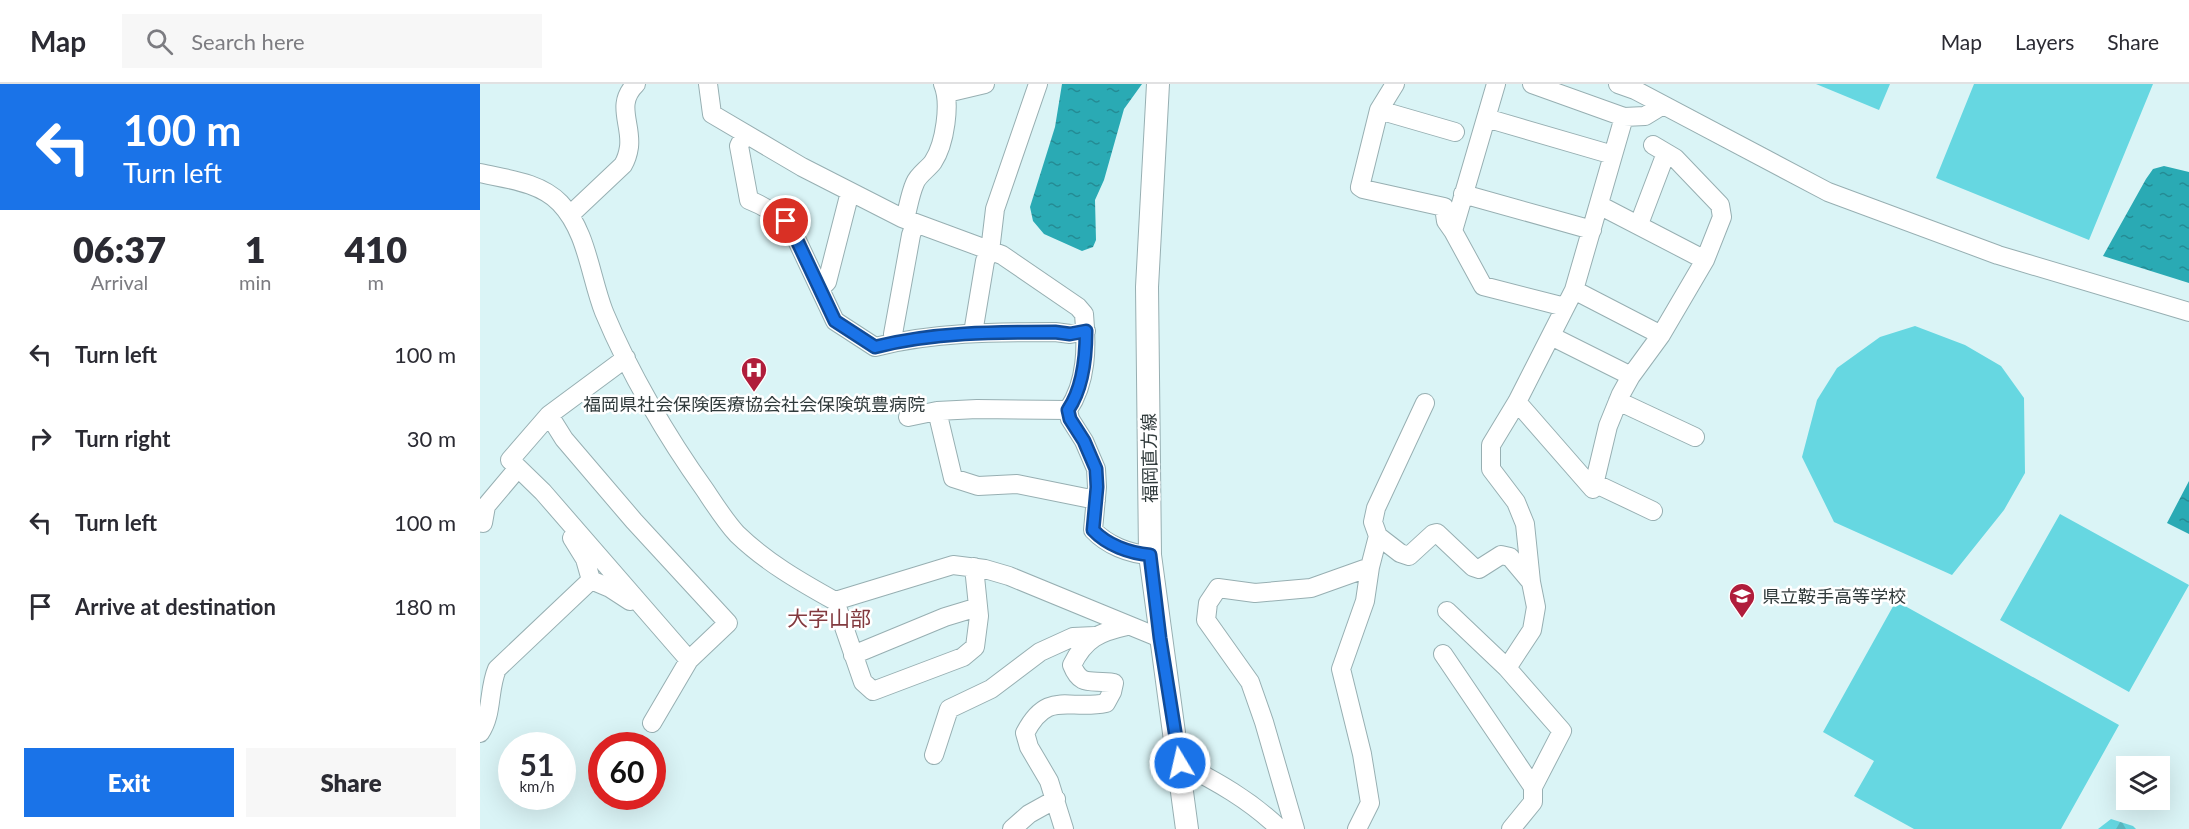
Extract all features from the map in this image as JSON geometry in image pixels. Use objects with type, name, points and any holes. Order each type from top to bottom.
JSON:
[{"type":"main road","name":"福岡直方線","points":[[1158,84],[1147,286],[1150,555],[1160,638],[1180,763],[1187,829]]},
{"type":"street","points":[[570,215],[623,165],[630,146],[625,112],[628,91],[636,84]]},
{"type":"street","points":[[708,84],[712,114],[745,134],[910,222],[1002,255],[1078,307],[1084,314],[1086,358],[1074,401],[1068,410],[1070,419],[1084,441],[1096,469],[1093,530],[1100,537],[1134,554],[1150,555]]},
{"type":"street","points":[[894,342],[893,334],[911,235],[910,222],[915,181],[935,160],[940,147],[944,129],[945,89],[985,84]]},
{"type":"street","points":[[973,333],[985,261],[990,251],[995,209],[1038,84]]},
{"type":"street","points":[[1395,84],[1379,110],[1360,186],[1363,189],[1444,207],[1446,221],[1483,286],[1565,307]]},
{"type":"street","points":[[1453,231],[1496,84]]},
{"type":"street","points":[[1532,84],[1624,117],[1645,116],[1664,105]]},
{"type":"street","points":[[1618,84],[1636,87],[1664,105],[1828,192],[1998,255],[2189,312]]},
{"type":"street","points":[[1379,110],[1455,132]]},
{"type":"street","points":[[1507,668],[1532,630],[1536,607],[1525,524],[1516,502],[1491,469],[1491,445],[1517,402],[1574,290],[1624,117]]},
{"type":"street","points":[[1486,118],[1613,155]]},
{"type":"street","points":[[745,134],[739,146],[749,200],[770,209],[786,221],[835,321],[875,347],[894,342],[973,333],[1055,332],[1070,334],[1086,331]]},
{"type":"street","points":[[1517,402],[1593,489],[1608,426],[1618,401],[1630,376],[1661,335],[1705,260],[1722,217],[1720,205],[1675,158],[1660,149],[1639,225]]},
{"type":"street","points":[[480,172],[527,184],[545,192],[559,202],[570,215],[581,239],[604,311],[626,358],[678,452],[736,532],[772,564],[835,601],[863,682],[873,691],[963,657],[975,647],[979,616],[974,567]]},
{"type":"street","points":[[820,289],[827,282],[850,192]]},
{"type":"street","points":[[1463,194],[1592,230]]},
{"type":"street","points":[[1599,205],[1705,260]]},
{"type":"street","points":[[1574,290],[1661,335]]},
{"type":"street","points":[[1551,336],[1630,376]]},
{"type":"street","points":[[626,358],[549,415],[510,460],[543,492],[690,660]]},
{"type":"street","points":[[1618,401],[1695,437]]},
{"type":"street","points":[[1425,403],[1376,508],[1373,522],[1378,536],[1400,553],[1409,556],[1437,533],[1473,567],[1479,569],[1502,555],[1509,557],[1531,582]]},
{"type":"street","points":[[908,417],[937,411],[977,409],[1068,410]]},
{"type":"street","points":[[937,411],[953,478],[978,486],[1017,484],[1096,500]]},
{"type":"street","points":[[549,415],[564,439],[634,521],[728,623],[690,660],[652,723]]},
{"type":"street","points":[[483,524],[486,507],[491,499],[518,468]]},
{"type":"street","points":[[1594,483],[1653,511]]},
{"type":"street","points":[[565,517],[567,530],[585,559],[591,580],[624,597],[657,623]]},
{"type":"street","points":[[1357,829],[1370,803],[1362,754],[1341,669],[1365,601],[1378,536]]},
{"type":"street","points":[[835,601],[953,565],[974,567],[1009,576],[1160,638]]},
{"type":"street","points":[[1295,829],[1250,682],[1206,620],[1208,603],[1218,588],[1254,593],[1311,588],[1370,567]]},
{"type":"street","points":[[480,733],[487,719],[493,677],[497,669],[591,580]]},
{"type":"street","points":[[853,655],[934,621],[978,607]]},
{"type":"street","points":[[1447,611],[1507,668],[1562,731],[1533,787],[1533,802],[1511,829]]},
{"type":"street","points":[[1064,829],[1049,781],[1029,747],[1025,733],[1040,712],[1052,704],[1093,706],[1106,703],[1114,683],[1083,681],[1077,677],[1072,664],[1076,655],[1095,636],[1106,630],[1128,626]]},
{"type":"street","points":[[934,755],[950,709],[991,689],[1040,652],[1073,638],[1095,636]]},
{"type":"street","points":[[1443,654],[1533,787]]},
{"type":"street","points":[[1180,763],[1226,786],[1262,812],[1280,829]]},
{"type":"street","points":[[1012,829],[1029,813],[1056,799]]},
{"type":"green space","points":[[1816,84],[1890,84],[1879,110]]},
{"type":"green space","points":[[1974,84],[2153,84],[2089,240],[1936,178]]},
{"type":"green space","points":[[1915,326],[1965,345],[2001,366],[2024,398],[2025,473],[2004,510],[1952,575],[1834,522],[1802,457],[1817,400],[1837,368],[1880,337]]},
{"type":"green space","points":[[2060,514],[2189,585],[2129,692],[2000,620]]},
{"type":"green space","points":[[1896,601],[2119,725],[2061,829],[1914,829],[1854,796],[1874,761],[1823,732]]},
{"type":"green space","points":[[2111,819],[2133,826],[2136,829],[2098,829]]},
{"type":"water","points":[[1062,84],[1142,84],[1124,109],[1104,180],[1095,200],[1096,240],[1093,247],[1082,251],[1044,234],[1033,221],[1030,207],[1055,127]]},
{"type":"water","points":[[2164,166],[2189,172],[2189,283],[2103,256],[2146,179],[2153,169]]},
{"type":"water","points":[[2189,481],[2189,534],[2167,523]]},
{"type":"place","name":"福岡県社会保険医療協会社会保険筑豊病院","points":[[754,393]]},
{"type":"place","name":"県立鞍手高等学校","points":[[1742,619]]},
{"type":"district","name":"大字山部","points":[[829,617]]},
{"type":"route","points":[[786,221],[835,321],[875,347],[894,342],[955,334],[1055,332],[1070,334],[1086,331],[1086,358],[1074,401],[1068,410],[1070,419],[1084,441],[1096,469],[1097,487],[1093,530],[1100,537],[1134,554],[1150,555],[1160,638],[1180,763]]}]
